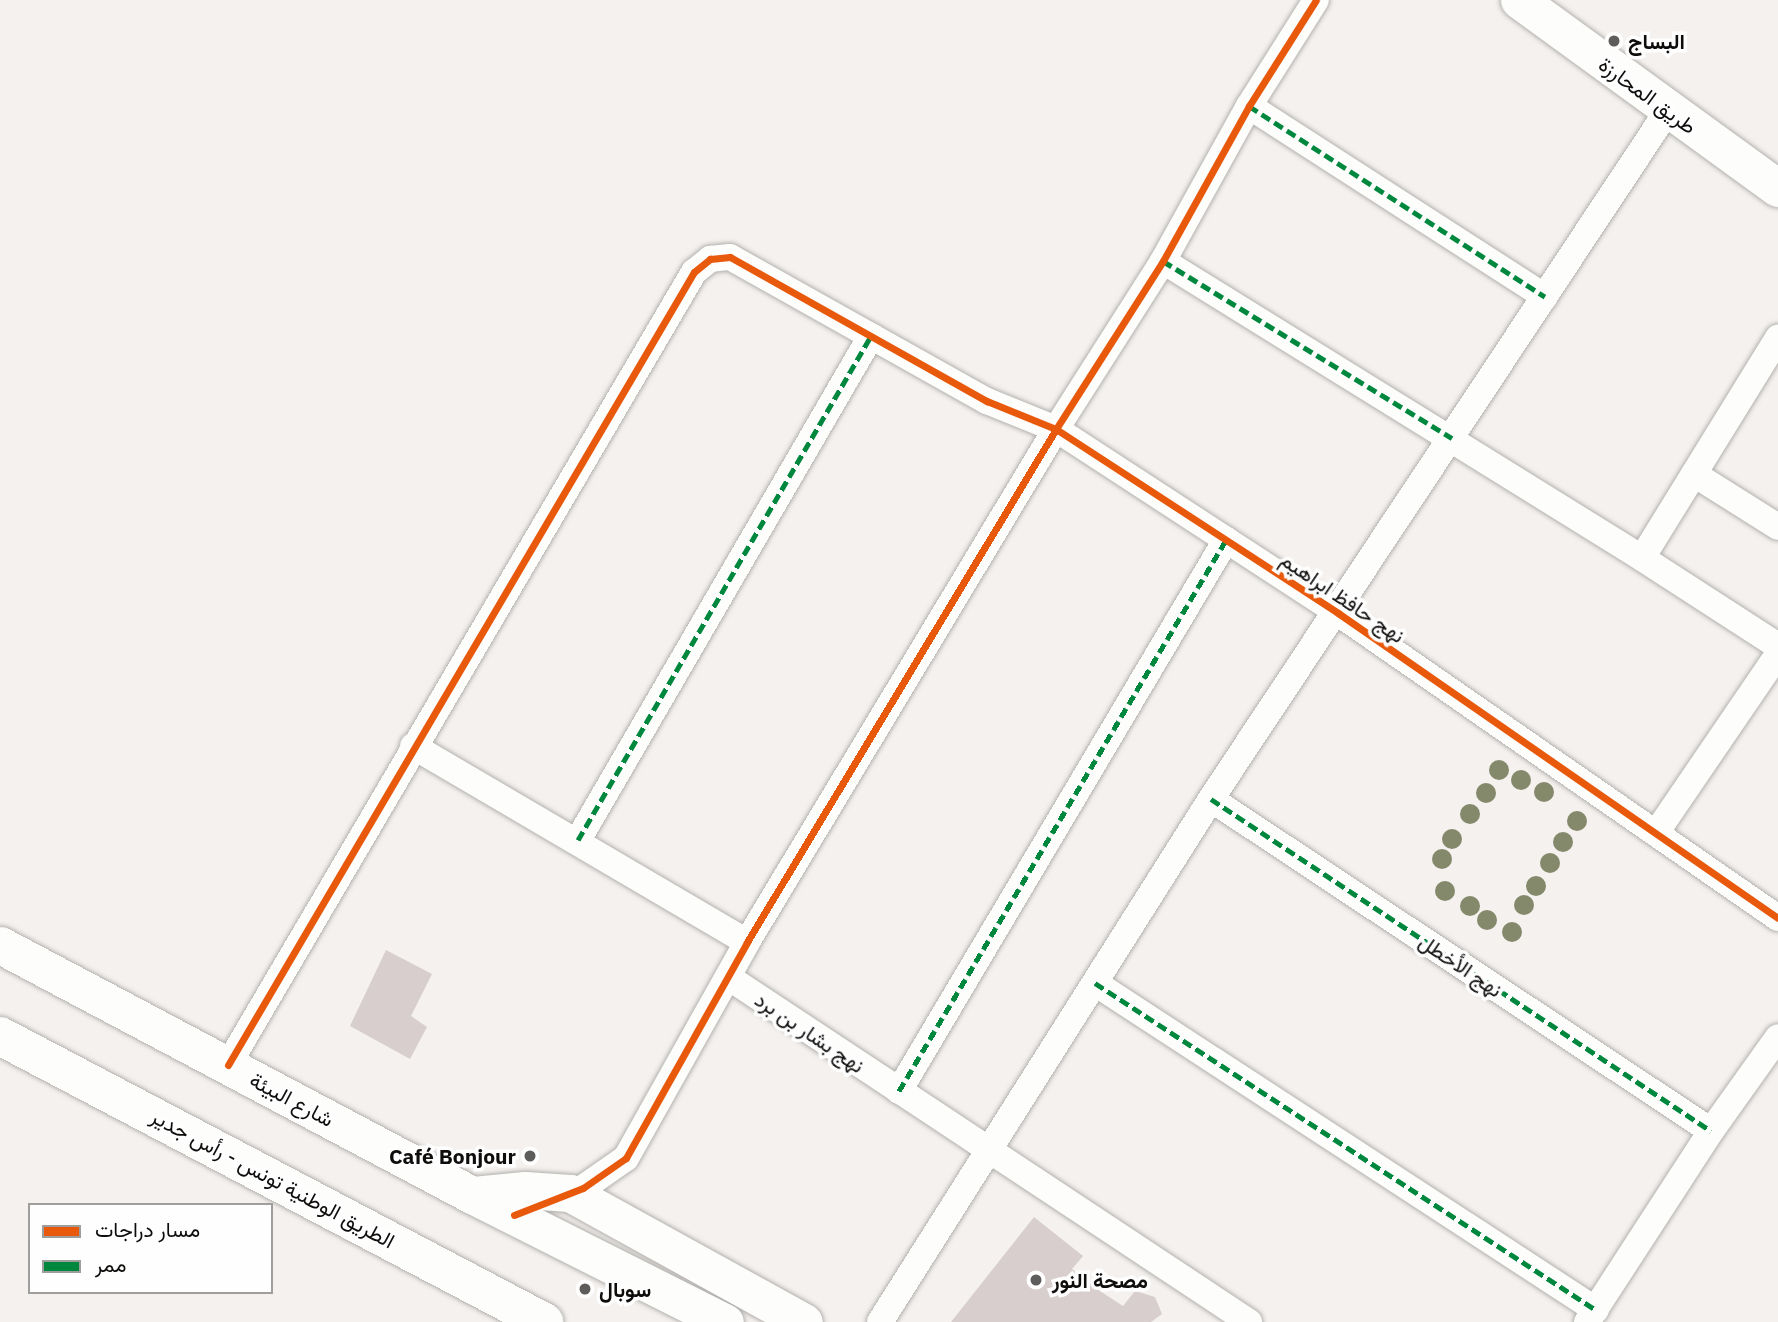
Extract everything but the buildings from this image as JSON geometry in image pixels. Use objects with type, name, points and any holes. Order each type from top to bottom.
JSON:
[{"type":"main road","name":"الطريق الوطنية تونس - رأس جدير","points":[[0,1036],[544,1322]]},
{"type":"street","points":[[514,1215],[570,1193],[626,1158],[747,942],[1056,429],[1164,261],[1249,107],[1317,0]]},
{"type":"street","name":"طريق المحارزة","points":[[1519,0],[1778,188]]},
{"type":"street","points":[[1249,107],[1545,297]]},
{"type":"street","points":[[880,1322],[1210,799],[1338,613],[1668,110]]},
{"type":"street","name":"نهج حافظ ابراهيم","points":[[413,746],[694,272],[710,260],[730,257],[987,401],[1056,429],[1338,613],[1778,918]]},
{"type":"street","points":[[1164,261],[1452,438],[1778,646]]},
{"type":"street","points":[[579,840],[871,336]]},
{"type":"street","points":[[1642,558],[1778,338]]},
{"type":"street","points":[[1694,474],[1778,527]]},
{"type":"street","points":[[899,1091],[1226,540]]},
{"type":"street","points":[[1656,834],[1778,654]]},
{"type":"street","points":[[228,1065],[413,746],[579,840],[747,942]]},
{"type":"street","name":"نهج الأخطل","points":[[1210,799],[1711,1130]]},
{"type":"street","name":"شارع البيئة","points":[[0,945],[472,1195],[725,1322]]},
{"type":"street","name":"نهج بشار بن برد","points":[[728,977],[1249,1322]]},
{"type":"street","points":[[1095,983],[1592,1316],[1711,1130],[1778,1037]]},
{"type":"street","points":[[472,1195],[525,1190],[570,1193],[804,1322]]},
{"type":"marked path","points":[[1249,106],[1545,297]]},
{"type":"marked path","points":[[1163,261],[1452,438]]},
{"type":"marked path","points":[[578,840],[871,336]]},
{"type":"marked path","points":[[899,1091],[1226,540]]},
{"type":"marked path","points":[[1211,799],[1711,1131]]},
{"type":"marked path","points":[[1095,983],[1596,1310]]},
{"type":"cycle path","points":[[514,1215],[583,1188],[626,1158],[747,942],[1056,429],[1163,261],[1249,106],[1316,0]]},
{"type":"cycle path","points":[[228,1065],[694,272],[710,259],[730,257],[987,401],[1056,429],[1338,613],[1778,918]]},
{"type":"place","name":"البساج","points":[[1614,41]]},
{"type":"place","name":"Café Bonjour","points":[[530,1156]]},
{"type":"place","name":"مصحة النور","points":[[1036,1280]]},
{"type":"place","name":"سوبال","points":[[585,1289]]}]
